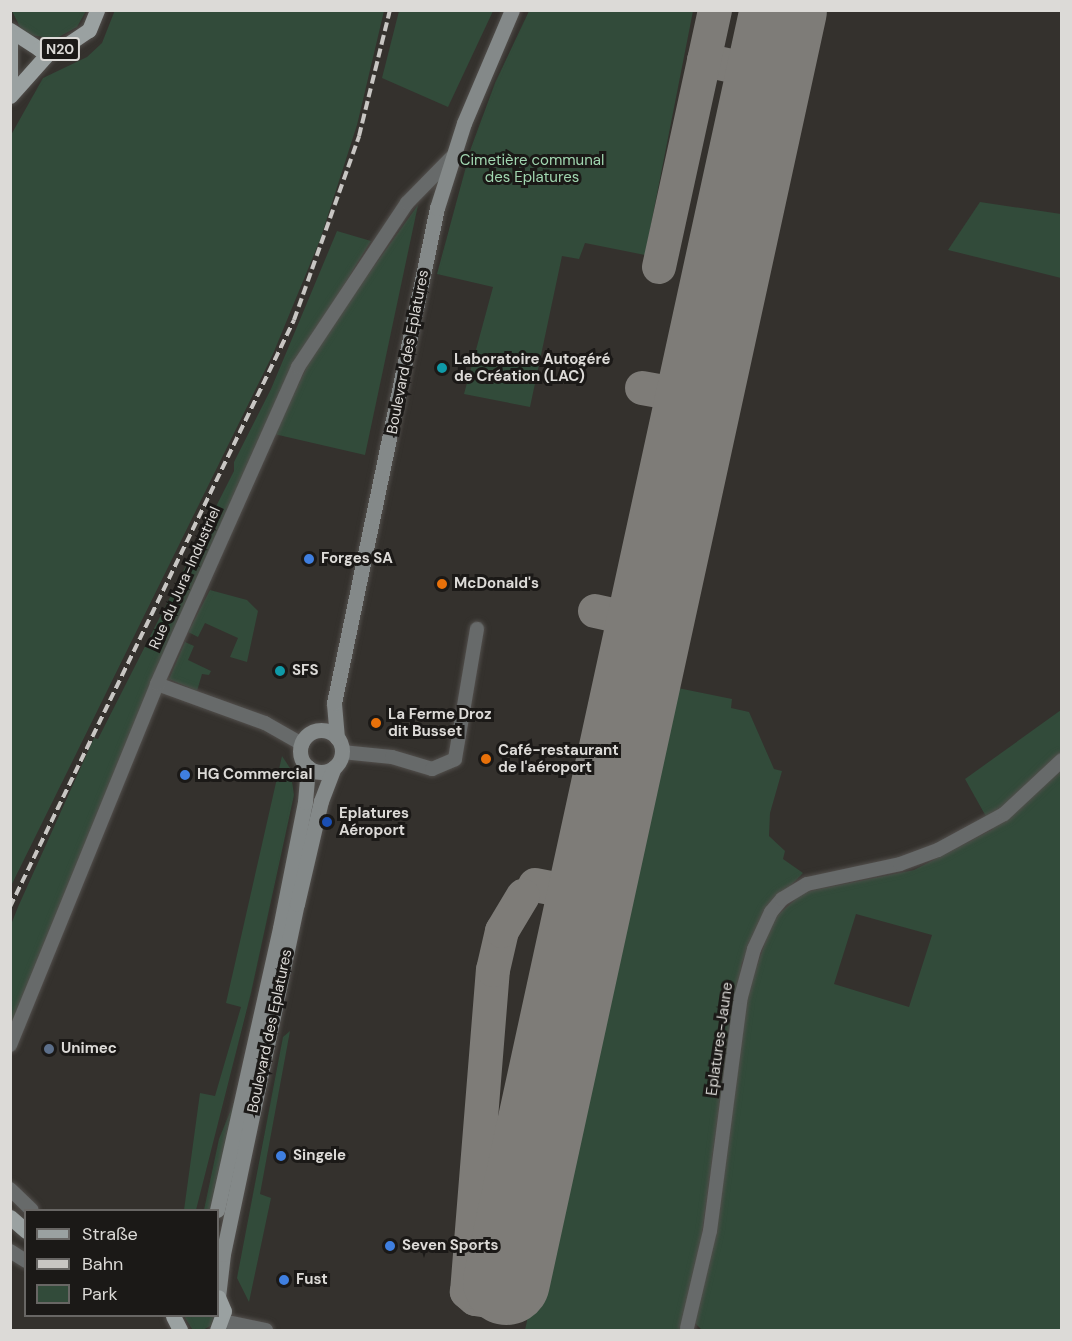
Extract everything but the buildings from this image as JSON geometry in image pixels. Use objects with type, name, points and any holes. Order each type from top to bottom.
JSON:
[{"type":"main road","name":"N20","points":[[10,96],[51,50],[81,38],[97,10]]},
{"type":"main road","name":"Boulevard des Eplatures","points":[[340,745],[334,703],[437,208],[451,158],[512,10]]},
{"type":"main road","name":"N20","points":[[10,30],[28,45],[51,50]]},
{"type":"main road","points":[[10,36],[10,82]]},
{"type":"main road","name":"Boulevard des Eplatures","points":[[315,731],[334,703]]},
{"type":"main road","points":[[315,731],[327,731],[340,745],[334,767],[324,772],[308,767],[302,759],[302,744],[315,731]]},
{"type":"main road","name":"Boulevard des Eplatures","points":[[217,1209],[280,928],[305,802],[308,767]]},
{"type":"main road","name":"Boulevard des Eplatures","points":[[219,1289],[225,1243],[297,904],[321,801],[334,767]]},
{"type":"main road","points":[[10,1216],[24,1229]]},
{"type":"main road","points":[[219,1299],[224,1311],[220,1326]]},
{"type":"street","name":"Rue du Jura-Industriel","points":[[10,1045],[157,684],[297,367],[407,203],[451,158]]},
{"type":"street","points":[[340,745],[432,769],[455,759],[477,629]]},
{"type":"street","points":[[157,684],[265,723],[302,744]]},
{"type":"street","name":"Eplatures-Jaune","points":[[688,1330],[710,1231],[741,997],[754,949],[771,912],[782,899],[807,884],[900,864],[938,850],[1004,814],[1062,760]]},
{"type":"street","points":[[10,1189],[31,1209]]},
{"type":"street","points":[[10,1251],[24,1260]]},
{"type":"street","points":[[220,1326],[266,1330]]},
{"type":"green space","points":[[115,10],[384,11],[357,125],[320,240],[273,354],[11,886],[11,135],[43,78],[87,57],[102,43]]},
{"type":"green space","points":[[12,11],[86,11],[77,27],[55,39],[30,35],[20,27]]},
{"type":"green space","points":[[399,11],[493,11],[448,107],[382,78]]},
{"type":"green space","name":"Cimetière communal des Eplatures","points":[[529,11],[693,11],[645,255],[585,243],[579,259],[562,256],[530,407],[464,394],[493,287],[437,274],[471,148],[495,83]]},
{"type":"green space","points":[[980,202],[1061,214],[1061,278],[948,250]]},
{"type":"green space","points":[[418,205],[365,455],[274,434],[318,344]]},
{"type":"green space","points":[[337,231],[371,241],[293,368],[11,1031],[10,927],[18,907],[94,738],[98,739],[234,471],[234,462],[271,389]]},
{"type":"green space","points":[[210,590],[247,600],[258,611],[247,662],[230,657],[238,638],[205,623],[198,637],[188,632]]},
{"type":"green space","points":[[185,642],[194,646],[188,660],[211,671],[209,675],[202,674],[197,691],[169,679]]},
{"type":"green space","points":[[668,686],[732,699],[731,708],[749,712],[774,769],[782,771],[770,813],[769,836],[785,851],[783,859],[803,873],[763,914],[742,963],[729,1033],[700,1249],[680,1330],[525,1330]]},
{"type":"green space","points":[[1061,710],[1061,1330],[702,1330],[695,1323],[746,998],[773,919],[804,892],[914,870],[993,829],[965,779]],"holes":[[[856,914],[932,935],[909,1007],[834,984]]]},
{"type":"green space","points":[[282,756],[290,768],[294,795],[251,993],[196,1209],[184,1209],[200,1093],[215,1096],[241,1007],[226,1003]]},
{"type":"green space","points":[[290,1031],[260,1194],[271,1198],[249,1302],[237,1278],[283,1037]]},
{"type":"green space","points":[[237,1095],[213,1209],[204,1209],[219,1139]]},
{"type":"green space","points":[[185,1317],[216,1317],[212,1325],[203,1330],[192,1329]]},
{"type":"taxiway","points":[[659,267],[715,10]]},
{"type":"taxiway","points":[[704,60],[769,74]]},
{"type":"taxiway","points":[[642,388],[698,398]]},
{"type":"taxiway","points":[[595,611],[649,623]]},
{"type":"taxiway","points":[[535,885],[587,895]]},
{"type":"taxiway","points":[[506,1281],[495,1302],[475,1299],[467,1292],[493,970],[502,931],[523,896]]},
{"type":"runway","points":[[506,1281],[783,10]]},
{"type":"railway","points":[[10,907],[294,320],[359,136],[390,10]]},
{"type":"place","name":"Laboratoire Autogéré de Création (LAC)","points":[[442,368]]},
{"type":"place","name":"Forges SA","points":[[309,559]]},
{"type":"place","name":"McDonald's","points":[[442,584]]},
{"type":"place","name":"SFS","points":[[280,671]]},
{"type":"place","name":"La Ferme Droz dit Busset","points":[[376,723]]},
{"type":"place","name":"Café-restaurant de l'aéroport","points":[[486,759]]},
{"type":"place","name":"HG Commercial","points":[[185,775]]},
{"type":"place","name":"Eplatures Aéroport","points":[[327,822]]},
{"type":"place","name":"Unimec","points":[[49,1049]]},
{"type":"place","name":"Singele","points":[[281,1156]]},
{"type":"place","name":"Seven Sports","points":[[390,1246]]},
{"type":"place","name":"Fust","points":[[284,1280]]}]
